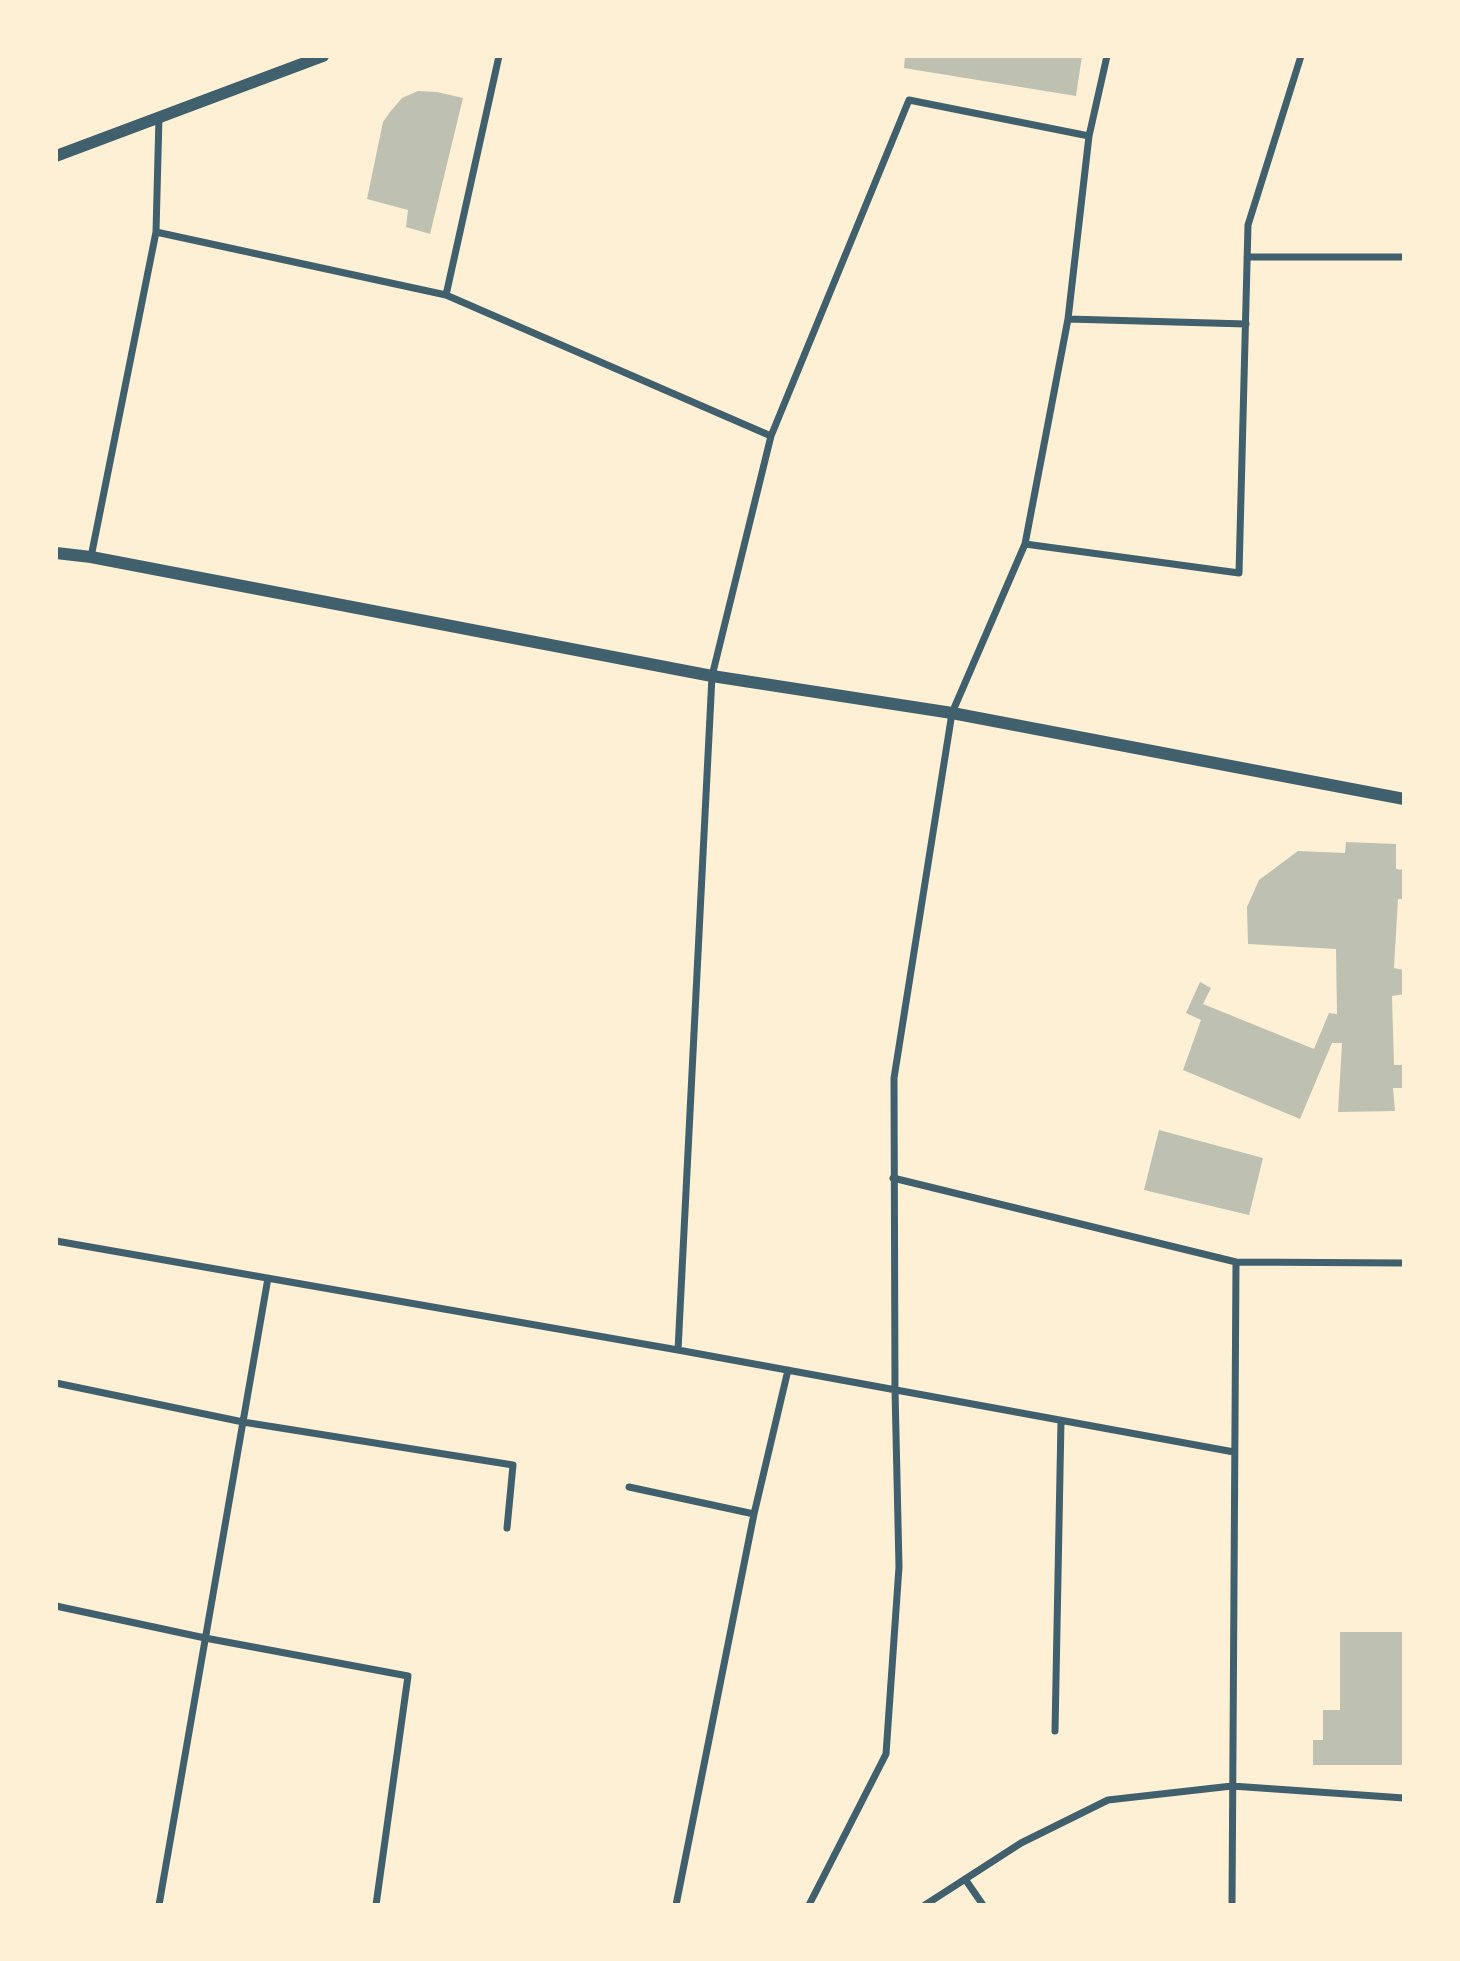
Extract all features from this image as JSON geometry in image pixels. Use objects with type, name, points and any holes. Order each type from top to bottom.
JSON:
[{"type":"street","points":[[56,156],[323,56]]},
{"type":"street","points":[[446,295],[499,56]]},
{"type":"street","points":[[809,1905],[886,1754],[899,1567],[895,1390],[894,1078],[952,713],[1025,544],[1068,319],[1089,136],[1107,56]]},
{"type":"street","points":[[1025,544],[1239,573],[1248,225],[1301,56]]},
{"type":"street","points":[[678,1350],[712,676],[771,436],[909,100],[1089,136]]},
{"type":"street","points":[[91,557],[156,232],[159,117]]},
{"type":"street","points":[[156,232],[446,295],[771,436]]},
{"type":"street","points":[[1247,257],[1404,257]]},
{"type":"street","points":[[1068,319],[1245,324]]},
{"type":"street","points":[[56,553],[91,557],[712,676],[952,713],[1404,799]]},
{"type":"street","points":[[893,1178],[1236,1262],[1404,1263]]},
{"type":"street","points":[[56,1241],[678,1350],[1234,1452]]},
{"type":"street","points":[[1232,1905],[1236,1262]]},
{"type":"street","points":[[159,1905],[268,1278]]},
{"type":"street","points":[[676,1905],[754,1514],[788,1370]]},
{"type":"street","points":[[56,1383],[243,1422],[513,1465],[507,1528]]},
{"type":"street","points":[[1055,1731],[1061,1421]]},
{"type":"street","points":[[629,1487],[754,1514]]},
{"type":"street","points":[[56,1606],[205,1638],[408,1676],[376,1905]]},
{"type":"street","points":[[925,1905],[1021,1843],[1108,1800],[1232,1786],[1404,1798]]},
{"type":"street","points":[[965,1879],[983,1905]]},
{"type":"building","points":[[905,56],[1082,56],[1076,96],[904,68]]},
{"type":"building","points":[[418,91],[463,98],[430,234],[406,227],[408,210],[367,199],[383,122],[402,98]]},
{"type":"building","points":[[1346,842],[1396,844],[1396,869],[1404,870],[1404,899],[1398,899],[1394,968],[1404,970],[1404,994],[1392,996],[1394,1065],[1404,1065],[1404,1088],[1393,1088],[1395,1111],[1338,1112],[1342,1043],[1332,1043],[1300,1119],[1183,1070],[1201,1020],[1186,1013],[1200,982],[1211,988],[1203,1004],[1314,1049],[1329,1013],[1337,1014],[1336,949],[1248,944],[1247,907],[1259,880],[1298,851],[1345,853]]},
{"type":"building","points":[[1159,1130],[1263,1158],[1249,1215],[1144,1190]]},
{"type":"building","points":[[1340,1632],[1404,1632],[1404,1765],[1313,1765],[1313,1740],[1323,1740],[1323,1710],[1340,1710]]}]
